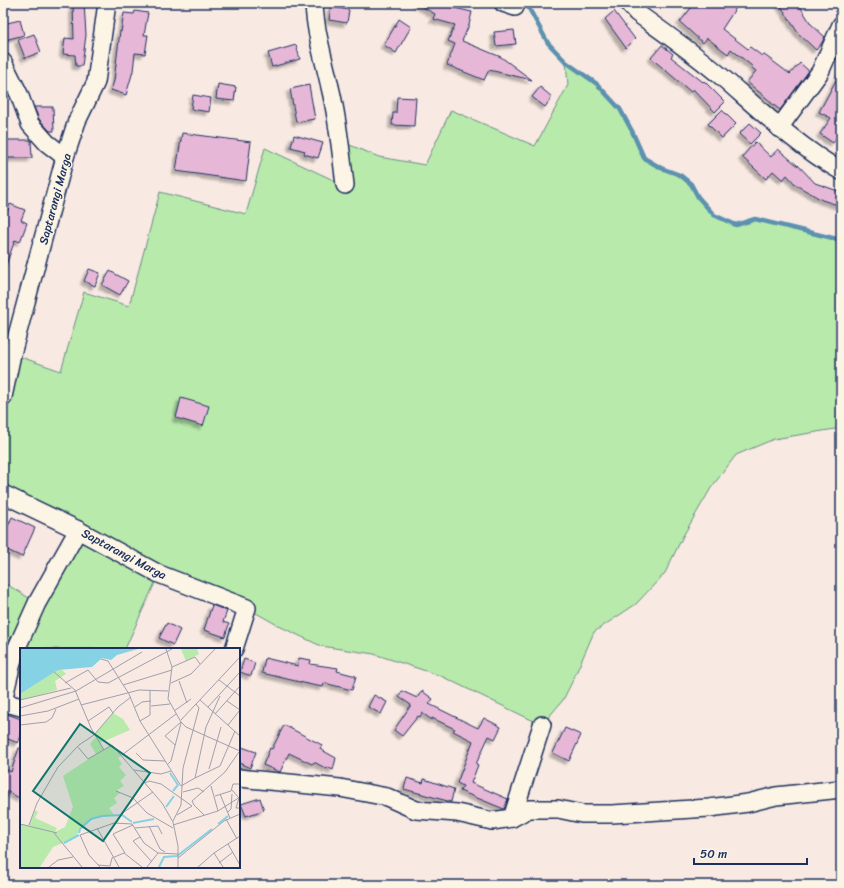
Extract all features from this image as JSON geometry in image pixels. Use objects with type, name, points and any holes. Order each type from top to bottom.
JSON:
[{"type":"street","name":"Saptarangi Marga","points":[[3,397],[8,352],[77,121],[96,82],[107,3]]},
{"type":"street","points":[[314,3],[314,17],[340,141],[345,185]]},
{"type":"street","points":[[628,3],[637,13],[721,76],[779,128],[824,161],[841,171]]},
{"type":"street","points":[[779,128],[820,72],[841,25]]},
{"type":"street","points":[[3,62],[19,94],[30,124],[47,143],[66,157]]},
{"type":"street","name":"Saptarangi Marga","points":[[3,494],[78,530],[159,574],[247,608],[234,648]]},
{"type":"street","points":[[20,707],[3,702],[14,654],[37,603],[78,530]]},
{"type":"street","points":[[512,818],[542,725]]},
{"type":"street","points":[[240,778],[353,791],[387,797],[416,810],[457,813],[492,821],[512,818],[529,809],[558,809],[582,814],[612,814],[709,808],[748,803],[776,796],[841,789]]},
{"type":"green space","points":[[566,62],[597,84],[620,109],[644,158],[661,168],[680,175],[691,184],[698,197],[714,215],[736,225],[755,219],[841,240],[841,428],[774,439],[736,455],[711,488],[683,536],[665,573],[636,604],[594,632],[563,700],[542,725],[441,676],[374,654],[321,646],[281,627],[247,608],[159,574],[125,648],[20,648],[20,676],[9,675],[3,701],[3,582],[37,603],[78,530],[3,494],[3,402],[12,354],[61,371],[84,292],[129,306],[160,192],[246,214],[265,148],[344,185],[340,141],[379,157],[425,165],[451,110],[535,146],[568,85]]},
{"type":"building","points":[[73,3],[84,3],[86,35],[82,66],[76,66],[75,55],[63,54],[65,38],[74,39]]},
{"type":"building","points":[[416,3],[441,3],[450,5],[450,7],[472,12],[469,25],[462,41],[501,57],[532,80],[489,70],[484,80],[447,65],[455,44],[448,41],[455,25],[433,19],[435,14]]},
{"type":"building","points":[[695,3],[739,3],[722,29],[748,49],[750,47],[762,56],[763,54],[790,74],[800,63],[809,71],[780,110],[747,82],[756,71],[752,68],[753,67],[731,49],[728,54],[707,38],[703,43],[680,22]]},
{"type":"building","points":[[779,3],[798,3],[811,24],[825,37],[816,50],[798,33]]},
{"type":"building","points":[[331,7],[349,10],[347,23],[329,20]]},
{"type":"building","points":[[135,11],[148,13],[144,35],[148,35],[145,54],[135,53],[133,71],[126,95],[111,90],[114,81],[120,31],[121,32],[124,13],[134,14]]},
{"type":"building","points":[[614,11],[635,39],[626,48],[605,19]]},
{"type":"building","points":[[399,19],[411,27],[396,53],[384,45]]},
{"type":"building","points":[[20,20],[24,35],[5,40],[3,24]]},
{"type":"building","points":[[514,30],[516,44],[496,46],[494,32]]},
{"type":"building","points":[[34,34],[41,52],[25,58],[18,40]]},
{"type":"building","points":[[296,45],[300,59],[272,67],[268,53]]},
{"type":"building","points":[[662,45],[673,54],[671,57],[703,82],[704,81],[725,102],[715,112],[693,89],[691,92],[651,58]]},
{"type":"building","points":[[841,71],[841,131],[833,143],[820,134],[831,118],[819,112]]},
{"type":"building","points":[[218,84],[236,87],[234,101],[216,99]]},
{"type":"building","points":[[309,85],[315,119],[296,122],[290,89]]},
{"type":"building","points":[[540,87],[552,97],[545,107],[532,97]]},
{"type":"building","points":[[193,95],[211,98],[209,112],[191,109]]},
{"type":"building","points":[[397,97],[416,98],[414,126],[392,125],[393,113],[396,113]]},
{"type":"building","points":[[34,107],[53,107],[54,131],[50,131],[39,119]]},
{"type":"building","points":[[722,110],[736,124],[722,138],[708,124]]},
{"type":"building","points":[[750,123],[761,133],[750,144],[739,134]]},
{"type":"building","points":[[182,133],[251,142],[246,181],[176,171]]},
{"type":"building","points":[[294,135],[323,143],[318,158],[304,154],[305,151],[291,147]]},
{"type":"building","points":[[3,140],[31,140],[32,158],[3,158]]},
{"type":"building","points":[[755,142],[771,157],[778,149],[798,165],[815,183],[841,192],[841,206],[822,200],[796,185],[787,175],[783,180],[773,171],[766,179],[742,157]]},
{"type":"building","points":[[10,204],[25,210],[21,220],[27,223],[20,242],[15,240],[5,268],[3,268],[3,223]]},
{"type":"building","points":[[89,269],[100,273],[95,286],[84,281]]},
{"type":"building","points":[[110,271],[128,281],[120,295],[102,285]]},
{"type":"building","points":[[181,398],[209,406],[203,426],[176,418]]},
{"type":"building","points":[[12,517],[35,528],[22,557],[3,548],[3,537]]},
{"type":"building","points":[[212,605],[227,611],[223,622],[229,624],[225,637],[204,630]]},
{"type":"building","points":[[167,623],[180,630],[173,645],[159,638]]},
{"type":"building","points":[[265,658],[298,666],[299,658],[311,660],[310,664],[338,668],[337,671],[356,676],[352,690],[324,683],[323,687],[312,685],[262,673]]},
{"type":"building","points":[[244,659],[255,663],[251,676],[240,672]]},
{"type":"building","points":[[402,691],[417,698],[422,691],[433,699],[429,704],[478,728],[484,718],[501,727],[495,739],[489,736],[476,764],[478,765],[471,783],[508,799],[504,809],[460,791],[463,786],[457,783],[473,741],[453,731],[455,729],[432,718],[432,720],[422,713],[402,736],[394,730],[411,705],[399,697]]},
{"type":"building","points":[[374,695],[387,702],[381,714],[368,707]]},
{"type":"building","points":[[7,714],[20,719],[20,738],[18,743],[3,737],[3,725]]},
{"type":"building","points":[[284,725],[322,745],[320,749],[336,758],[333,770],[327,767],[327,769],[314,762],[312,764],[289,753],[280,772],[263,765],[270,748],[272,749]]},
{"type":"building","points":[[565,728],[581,735],[569,761],[553,753]]},
{"type":"building","points":[[240,746],[256,752],[250,768],[240,763]]},
{"type":"building","points":[[20,748],[20,798],[3,789],[3,768],[11,772]]},
{"type":"building","points":[[407,778],[423,783],[424,779],[454,789],[451,802],[404,789]]},
{"type":"building","points":[[260,798],[264,810],[246,816],[241,804]]},
{"type":"waterway","points":[[526,3],[548,43],[566,62],[597,84],[620,109],[644,158],[661,168],[680,175],[691,184],[698,197],[714,215],[736,225],[755,219],[841,240]]}]
